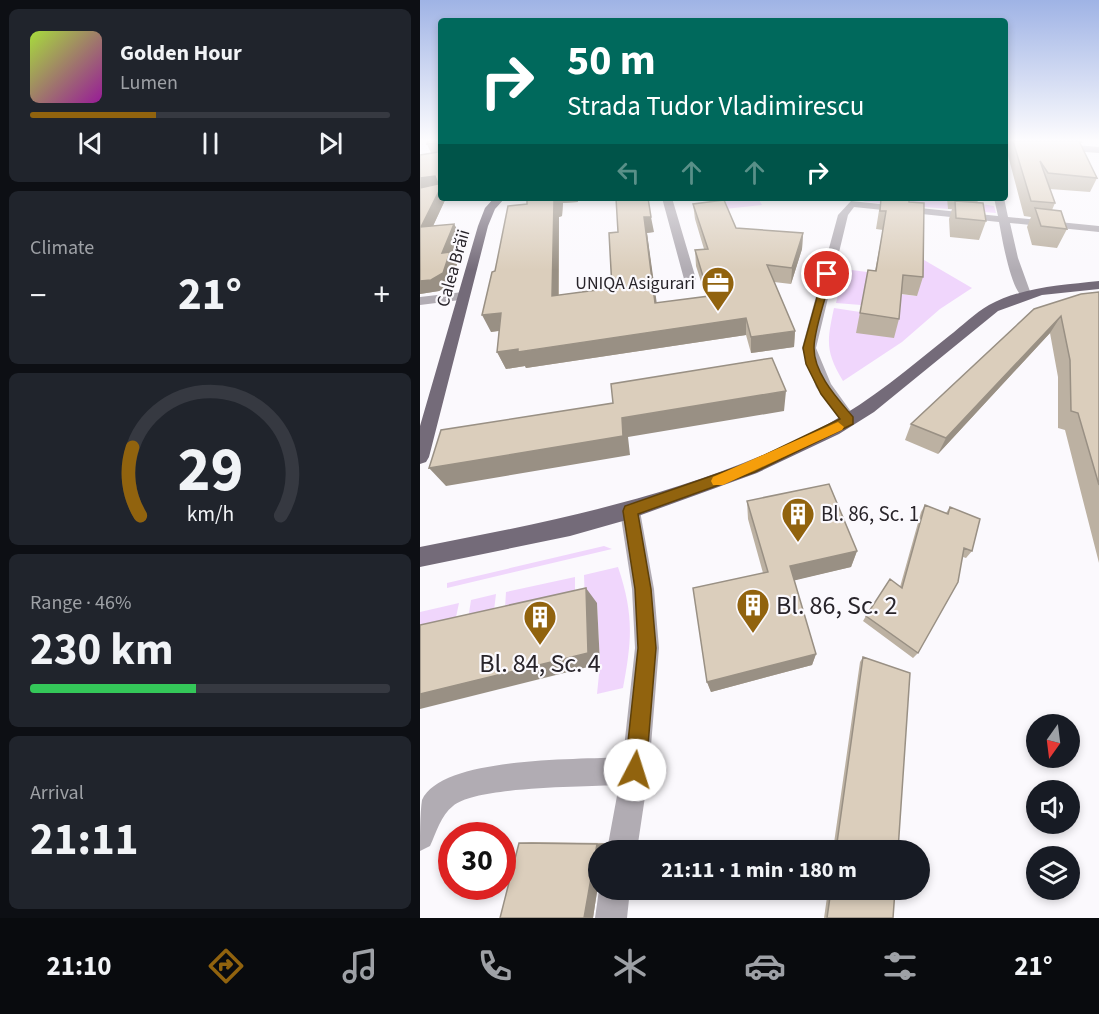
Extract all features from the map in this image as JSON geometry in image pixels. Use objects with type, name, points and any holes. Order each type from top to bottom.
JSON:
[{"type":"main road","name":"Calea Brăii","points":[[420,457],[463,296],[490,208],[498,201]]},
{"type":"main road","points":[[420,557],[570,527],[630,511],[751,468],[849,420],[888,394],[975,320],[993,308],[1025,294],[1058,288],[1099,285]]},
{"type":"street","points":[[669,201],[690,279]]},
{"type":"street","points":[[849,420],[827,394],[812,364],[808,348],[843,215],[852,201],[1099,229]]},
{"type":"street","points":[[1000,201],[1015,266],[1025,294]]},
{"type":"street","points":[[420,301],[463,296]]},
{"type":"street","points":[[624,840],[635,770],[647,648],[643,589],[630,511]]},
{"type":"street","points":[[420,836],[442,796],[456,786],[516,778],[635,770]]},
{"type":"street","points":[[611,918],[614,900]]},
{"type":"shaded area","points":[[712,201],[760,201],[762,205],[715,210]]},
{"type":"shaded area","points":[[864,201],[965,201],[994,206],[996,213]]},
{"type":"shaded area","points":[[919,257],[972,288],[940,309],[902,342],[843,381],[833,362],[829,346],[834,308],[860,312],[898,294],[917,296]]},
{"type":"shaded area","points":[[844,269],[875,273],[864,290],[861,305],[836,303]]},
{"type":"shaded area","points":[[604,546],[612,549],[447,588],[447,583]]},
{"type":"shaded area","points":[[618,567],[629,613],[630,641],[626,671],[623,688],[597,694],[600,664],[597,603],[585,605],[584,575]]},
{"type":"shaded area","points":[[575,577],[575,608],[504,624],[506,592]]},
{"type":"shaded area","points":[[496,594],[492,627],[466,633],[471,600]]},
{"type":"shaded area","points":[[459,603],[452,636],[420,643],[420,612]]},
{"type":"building","points":[[438,184],[438,193],[421,227],[454,224],[442,253],[450,252],[443,273],[431,280],[420,281],[420,188]]},
{"type":"building","points":[[1026,184],[1048,184],[1055,203],[1031,201]]},
{"type":"building","points":[[527,201],[554,201],[552,296],[612,288],[609,233],[618,232],[616,201],[648,201],[651,217],[644,217],[655,303],[709,296],[695,250],[708,249],[693,204],[724,201],[736,228],[803,233],[792,268],[767,265],[795,331],[751,337],[746,318],[518,352],[518,349],[497,352],[501,313],[482,315],[492,272],[495,271],[508,206],[527,204]]},
{"type":"building","points":[[881,201],[924,203],[923,277],[903,275],[899,319],[860,313],[868,270],[876,271],[886,211],[880,211]]},
{"type":"building","points":[[955,201],[983,203],[986,221],[956,218]]},
{"type":"building","points":[[1035,208],[1061,211],[1067,229],[1041,226]]},
{"type":"building","points":[[1099,292],[1099,485],[1078,413],[1071,411],[1070,360],[1061,316],[946,438],[911,424],[1034,309],[1081,294]]},
{"type":"building","points":[[772,358],[786,391],[622,418],[623,436],[429,468],[441,430],[613,403],[611,384]]},
{"type":"building","points":[[829,484],[857,551],[790,566],[816,654],[707,682],[693,588],[768,572],[747,501]]},
{"type":"building","points":[[925,505],[948,514],[950,507],[980,519],[972,551],[964,548],[958,582],[918,653],[866,616],[890,579],[902,588]]},
{"type":"building","points":[[586,588],[588,653],[420,694],[420,625]]},
{"type":"building","points":[[863,657],[910,673],[899,840],[837,840]]},
{"type":"building","points":[[519,843],[588,844],[588,895],[584,918],[500,918],[505,900],[516,900],[516,855]]},
{"type":"building","points":[[830,900],[894,900],[893,918],[827,918]]},
{"type":"slow traffic","points":[[718,481],[838,427]]},
{"type":"place","name":"UNIQA Asigurari","points":[[718,312]]},
{"type":"place","name":"Bl. 86, Sc. 1","points":[[798,543]]},
{"type":"place","name":"Bl. 86, Sc. 2","points":[[753,634]]},
{"type":"place","name":"Bl. 84, Sc. 4","points":[[540,646]]},
{"type":"route","points":[[635,770],[647,648],[643,589],[630,511],[675,497],[751,468],[849,420],[827,394],[812,364],[808,348],[827,274]]}]
